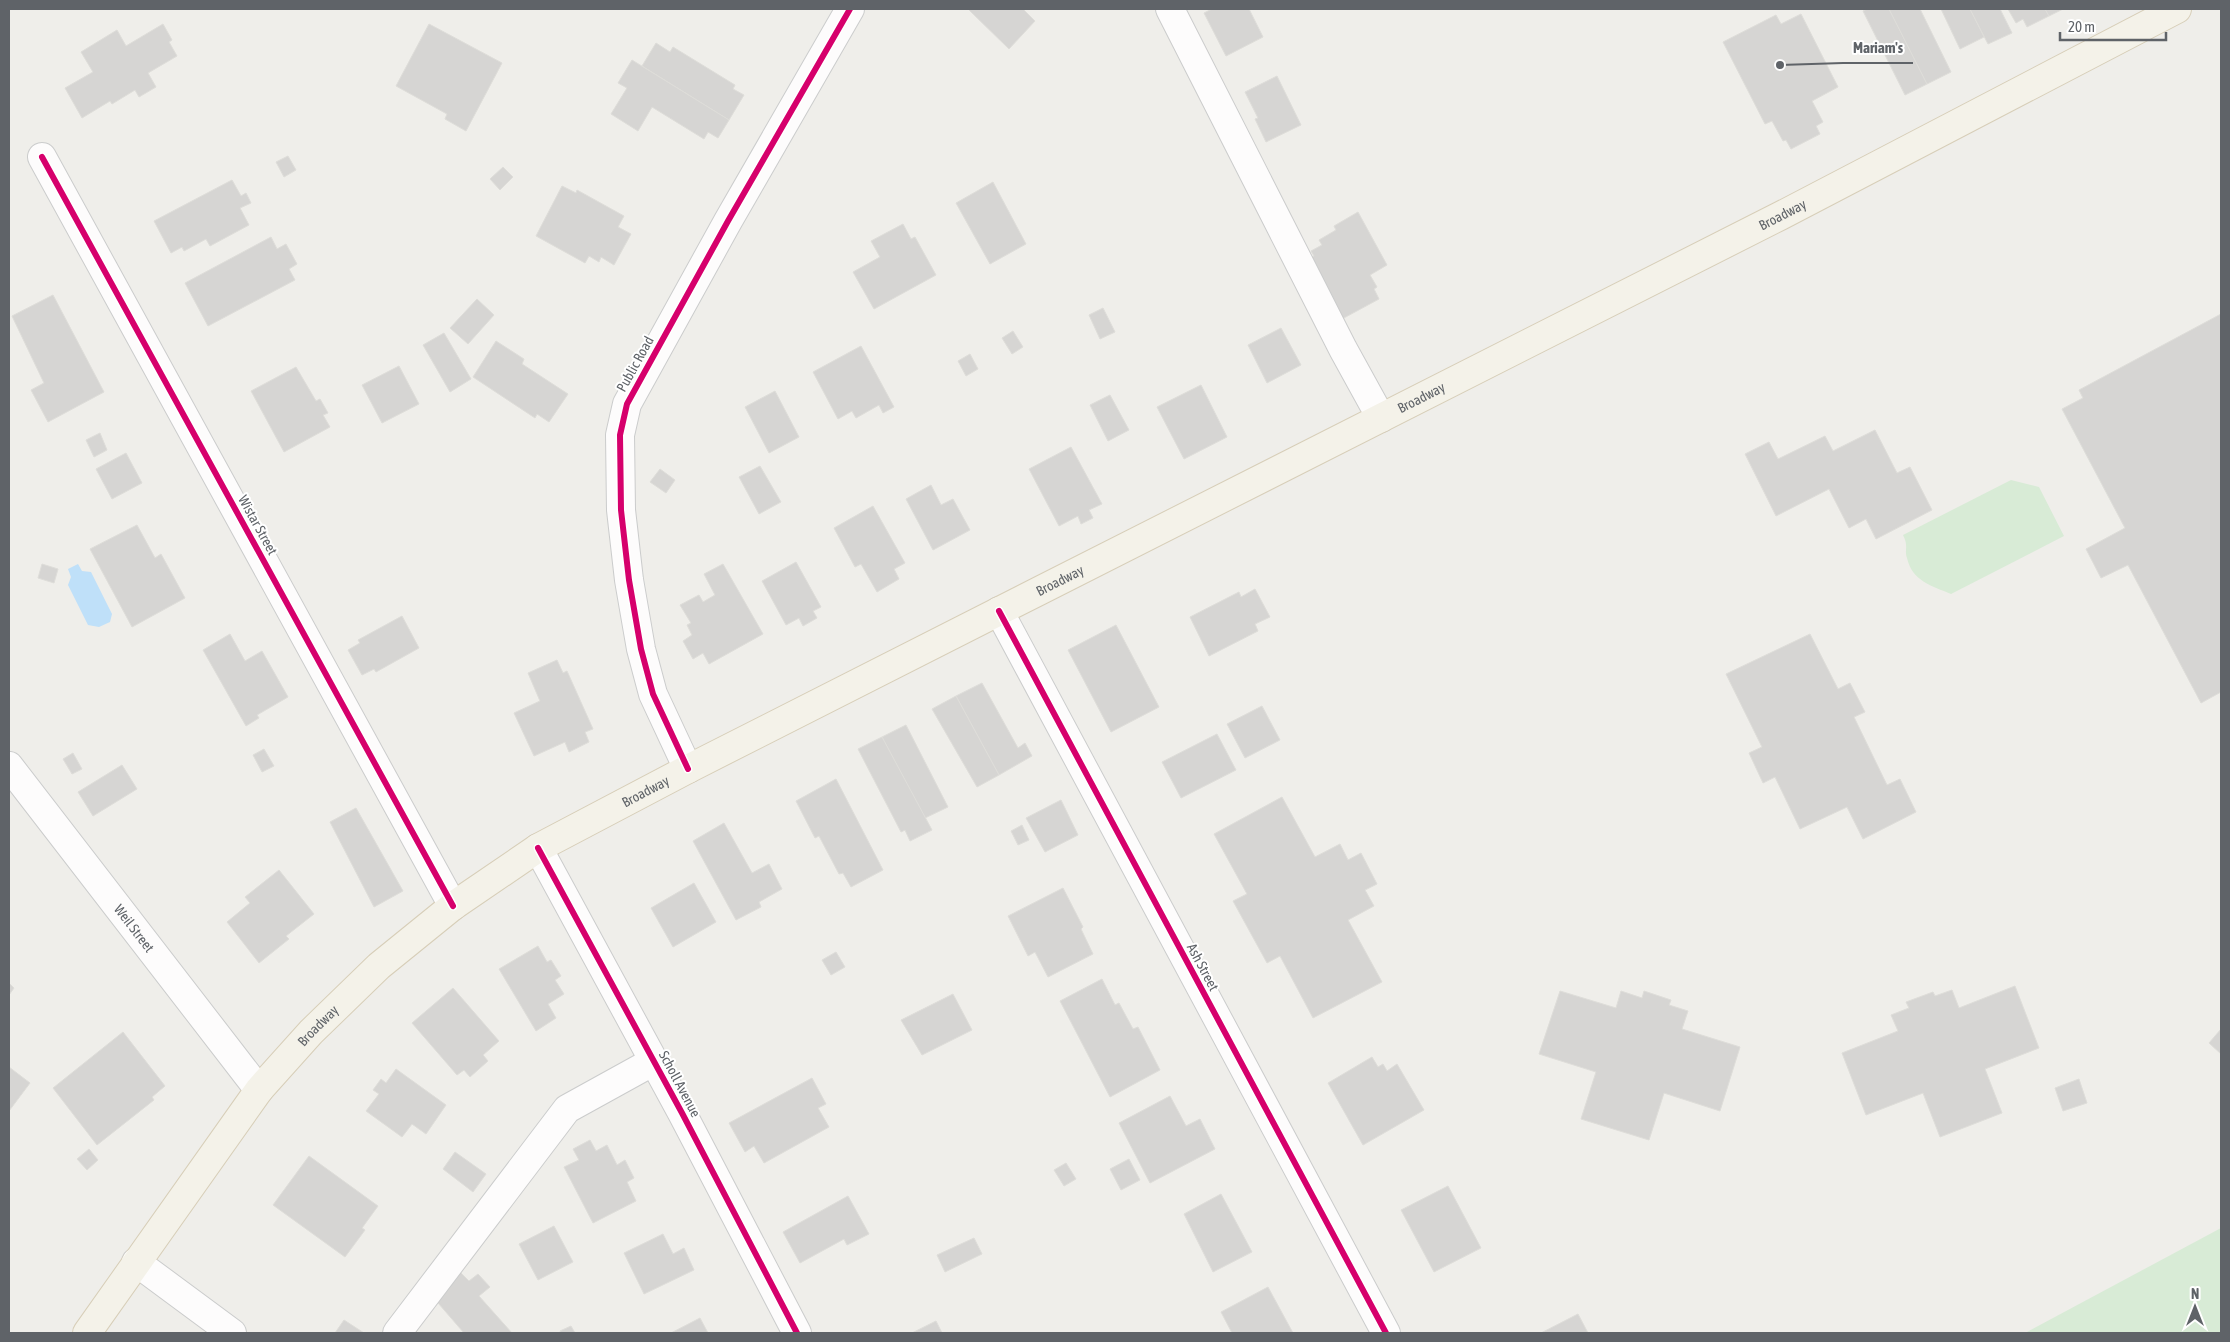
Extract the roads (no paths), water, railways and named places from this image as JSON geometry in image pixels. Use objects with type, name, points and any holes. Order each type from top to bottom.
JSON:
[{"type":"main road","name":"Broadway","points":[[87,1333],[259,1090],[311,1032],[379,966],[453,906],[538,848],[688,769],[1918,146],[2177,9]]},
{"type":"street","name":"Public Road","points":[[688,769],[653,694],[641,649],[629,580],[621,510],[622,427],[627,404],[728,221],[850,9]]},
{"type":"street","points":[[1170,9],[1343,349],[1381,418]]},
{"type":"street","name":"Wistar Street","points":[[42,156],[453,906]]},
{"type":"street","name":"Ash Street","points":[[1000,611],[1386,1333]]},
{"type":"street","name":"Weil Street","points":[[9,766],[259,1090]]},
{"type":"street","name":"Scholl Avenue","points":[[538,848],[654,1061],[797,1333]]},
{"type":"street","points":[[397,1333],[567,1109],[654,1061]]},
{"type":"street","points":[[136,1262],[232,1333]]},
{"type":"water","points":[[78,564],[82,571],[91,572],[112,614],[110,622],[99,627],[88,625],[68,585],[71,577],[68,569]]},
{"type":"place","name":"Mariam's","points":[[1780,65]]}]
